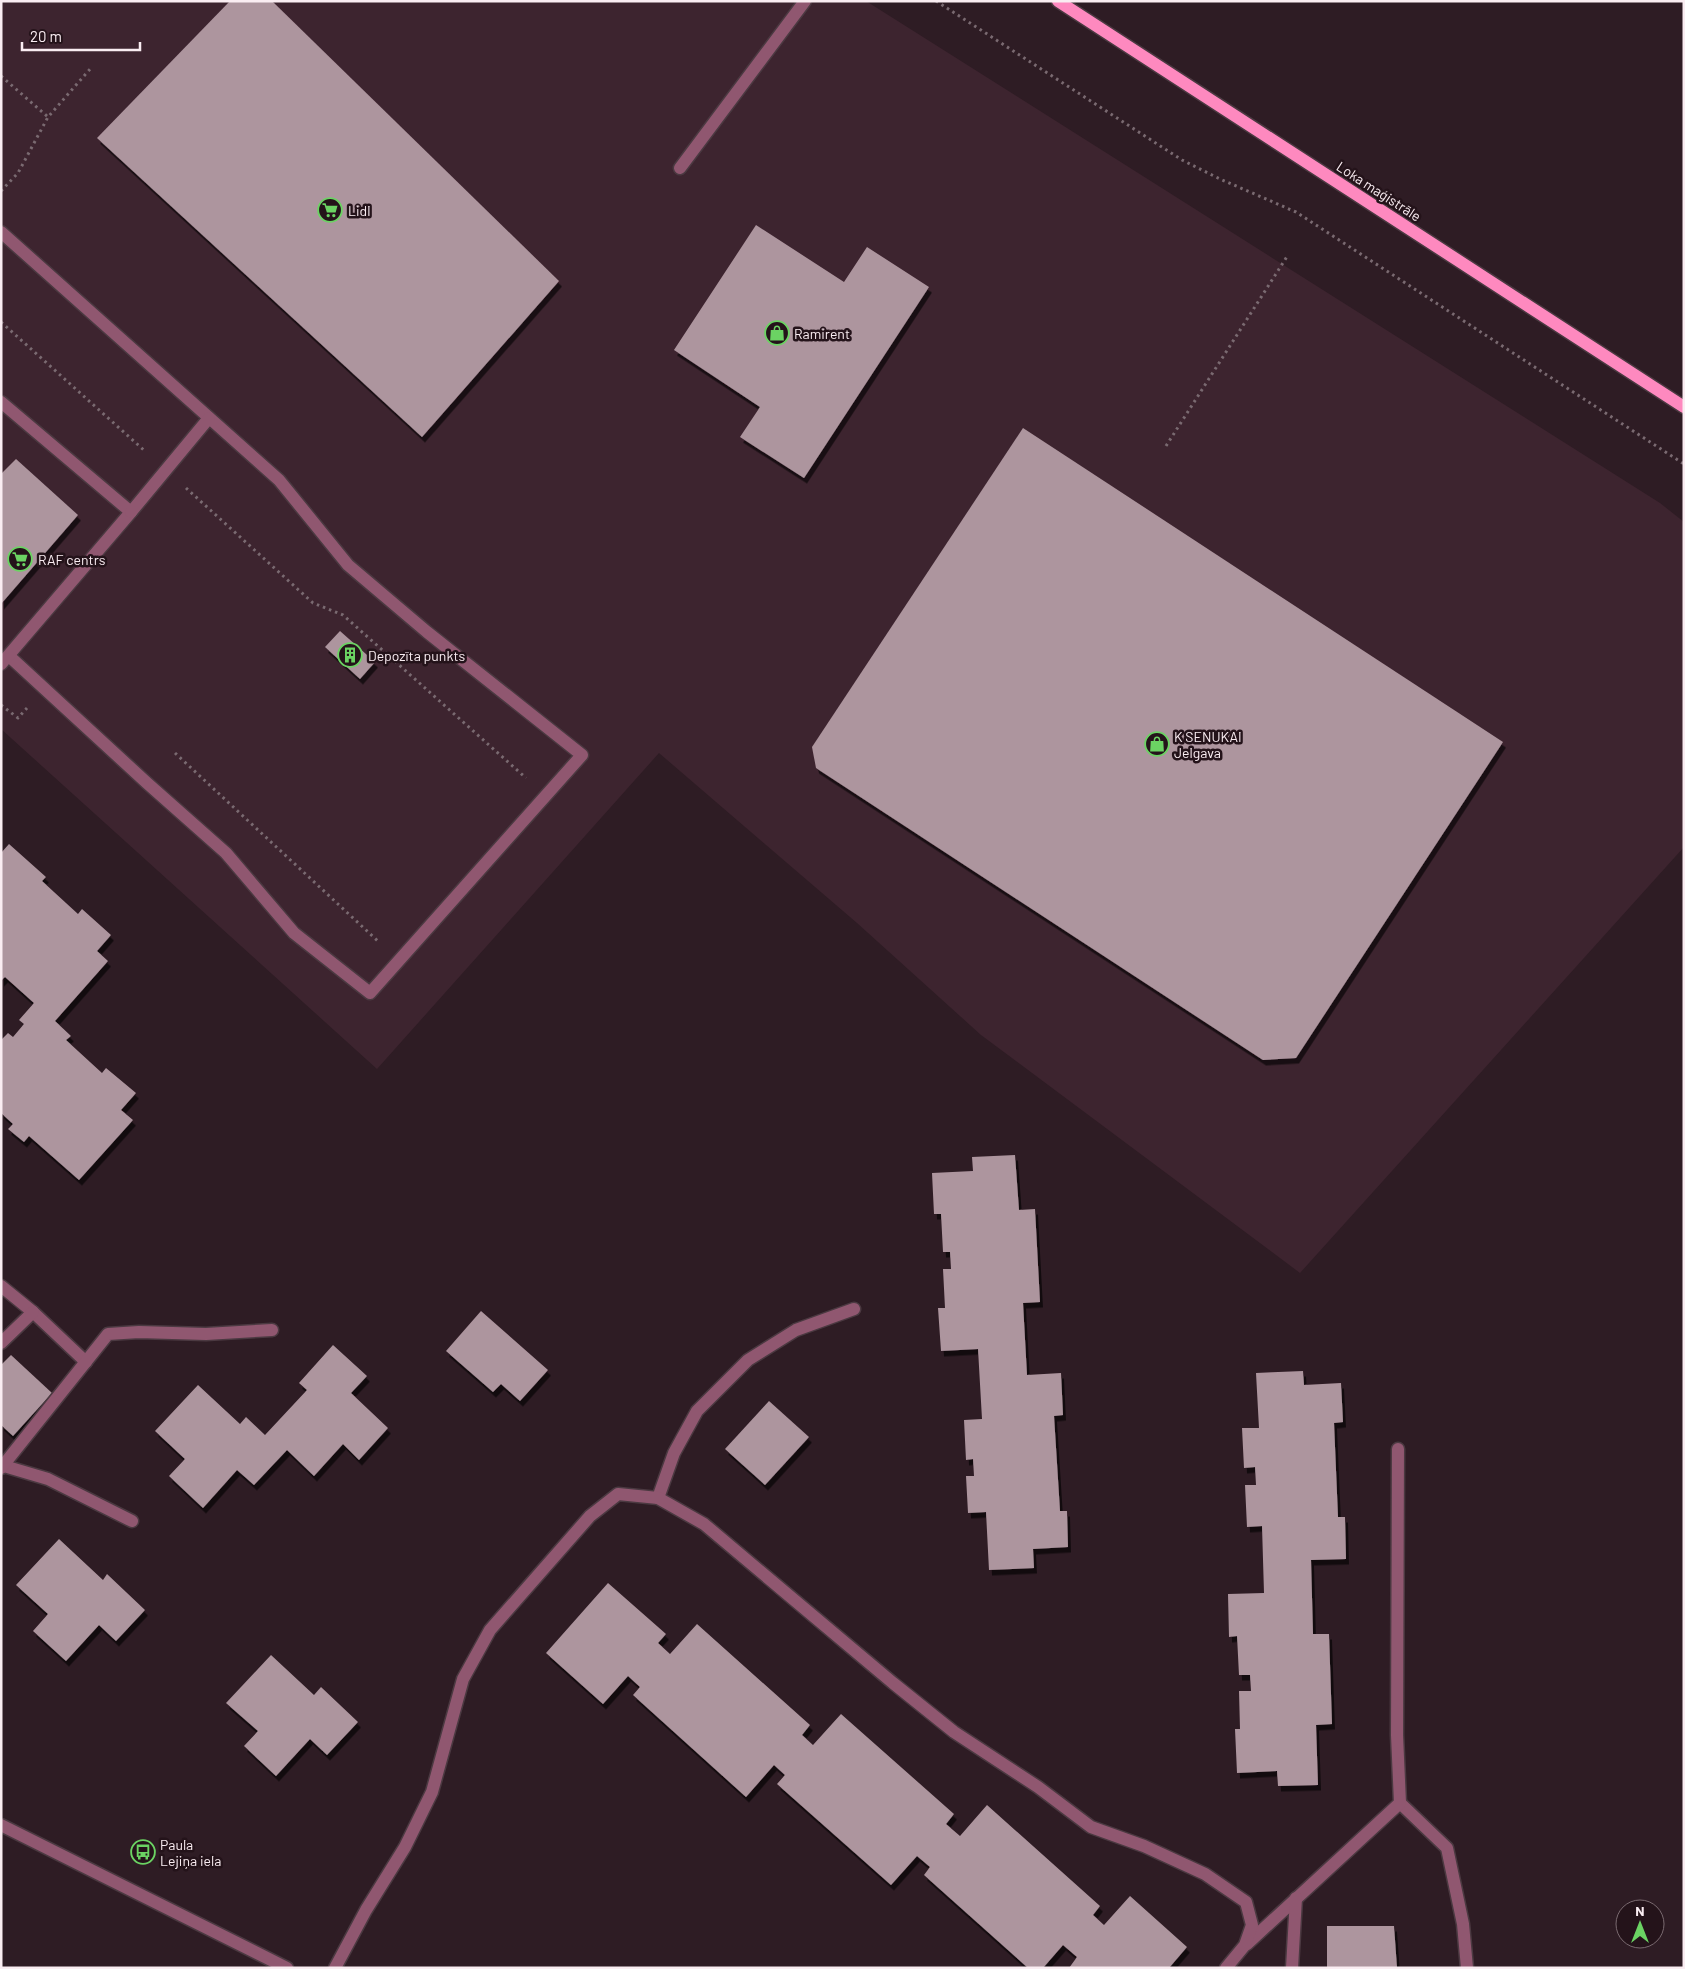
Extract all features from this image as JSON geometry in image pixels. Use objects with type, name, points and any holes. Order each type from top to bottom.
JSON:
[{"type":"main road","name":"Loka maģistrāle","points":[[1058,1],[1684,407]]},
{"type":"street","points":[[680,168],[805,1]]},
{"type":"street","points":[[1,232],[279,480],[348,566],[426,632],[582,755],[370,993],[294,932],[226,853],[5,660],[209,418]]},
{"type":"street","points":[[1,402],[131,512]]},
{"type":"street","points":[[1,1286],[33,1312],[86,1362]]},
{"type":"street","points":[[658,1498],[674,1453],[697,1411],[748,1360],[796,1330],[854,1309]]},
{"type":"street","points":[[1,1343],[33,1312]]},
{"type":"street","points":[[132,1521],[48,1480],[3,1467],[108,1334],[139,1332],[206,1334],[272,1330]]},
{"type":"street","points":[[1398,1449],[1397,1735],[1400,1803],[1447,1848],[1462,1924],[1467,1968]]},
{"type":"street","points":[[335,1968],[366,1910],[405,1847],[432,1792],[462,1679],[490,1630],[590,1516],[618,1494],[658,1498],[704,1524],[954,1732],[1038,1787],[1091,1827],[1144,1846],[1205,1874],[1246,1902],[1252,1925],[1245,1945]]},
{"type":"street","points":[[1226,1968],[1245,1945],[1400,1803]]},
{"type":"street","points":[[1,1825],[287,1968]]},
{"type":"street","points":[[1292,1968],[1296,1898]]},
{"type":"path","points":[[936,1],[1182,160],[1220,179],[1296,212],[1684,464]]},
{"type":"path","points":[[1,191],[18,173],[48,117],[92,68]]},
{"type":"path","points":[[1,76],[48,117]]},
{"type":"path","points":[[1166,446],[1288,255]]},
{"type":"path","points":[[1,322],[313,603],[343,615],[546,795]]},
{"type":"path","points":[[175,753],[399,961]]},
{"type":"shaded area","points":[[1,1],[866,1],[1660,503],[1684,522],[1684,847],[1300,1273],[981,1035],[857,923],[659,753],[377,1069],[1,729]]},
{"type":"building","name":"Lidl","points":[[230,1],[272,1],[559,281],[422,437],[97,138]]},
{"type":"building","points":[[756,225],[844,282],[867,247],[929,287],[804,478],[740,437],[760,407],[674,350]]},
{"type":"building","name":"K SENUKAI Jelgava","points":[[1023,428],[1503,742],[1296,1058],[1263,1060],[816,768],[812,747]]},
{"type":"building","name":"RAF centrs","points":[[16,459],[78,515],[1,604],[1,474]]},
{"type":"building","name":"Depozīta punkts","points":[[340,631],[375,662],[360,679],[325,647]]},
{"type":"building","points":[[9,844],[46,877],[42,881],[78,914],[82,909],[111,935],[97,951],[108,961],[55,1021],[71,1036],[66,1040],[102,1073],[106,1068],[136,1093],[121,1110],[133,1120],[79,1180],[29,1136],[24,1142],[8,1129],[13,1124],[1,1113],[1,1040],[8,1033],[13,1037],[24,1024],[19,1020],[34,1003],[5,977],[1,981],[1,853]]},
{"type":"building","points":[[1015,1155],[1019,1210],[1035,1209],[1040,1302],[1023,1303],[1027,1375],[1061,1373],[1063,1415],[1054,1416],[1060,1511],[1067,1511],[1068,1547],[1033,1549],[1034,1568],[989,1570],[986,1512],[968,1513],[966,1476],[974,1476],[973,1459],[966,1460],[964,1420],[982,1419],[978,1349],[941,1351],[938,1308],[945,1308],[943,1269],[951,1269],[950,1252],[943,1252],[941,1214],[934,1214],[932,1173],[973,1171],[972,1157]]},
{"type":"building","points":[[481,1311],[548,1370],[520,1401],[501,1384],[493,1392],[446,1351]]},
{"type":"building","points":[[333,1345],[367,1376],[351,1393],[388,1428],[359,1460],[343,1444],[314,1476],[287,1450],[254,1485],[237,1470],[203,1508],[169,1476],[185,1459],[155,1431],[198,1385],[240,1424],[246,1417],[265,1435],[307,1390],[299,1383]]},
{"type":"building","points":[[11,1355],[52,1393],[13,1436],[1,1425],[1,1365]]},
{"type":"building","points":[[1303,1371],[1304,1385],[1341,1383],[1343,1422],[1334,1423],[1338,1517],[1345,1517],[1346,1559],[1311,1560],[1313,1634],[1329,1634],[1332,1724],[1316,1725],[1318,1785],[1278,1786],[1277,1771],[1237,1773],[1235,1729],[1240,1729],[1239,1691],[1251,1691],[1250,1675],[1239,1675],[1237,1636],[1229,1637],[1228,1594],[1264,1593],[1262,1526],[1247,1527],[1245,1485],[1256,1485],[1255,1467],[1244,1468],[1242,1428],[1259,1428],[1256,1373]]},
{"type":"building","points":[[769,1401],[809,1437],[765,1485],[725,1449]]},
{"type":"building","points":[[59,1539],[103,1580],[107,1574],[145,1610],[116,1641],[99,1625],[66,1661],[33,1631],[48,1614],[16,1585]]},
{"type":"building","points":[[608,1583],[666,1634],[658,1643],[670,1654],[697,1624],[810,1725],[802,1735],[813,1745],[841,1714],[954,1814],[946,1824],[960,1836],[987,1805],[1100,1906],[1093,1915],[1104,1925],[1130,1896],[1187,1947],[1169,1968],[1069,1968],[1077,1957],[1063,1945],[1043,1968],[1028,1968],[924,1875],[930,1867],[917,1856],[891,1885],[777,1784],[785,1775],[774,1765],[746,1797],[633,1695],[640,1687],[628,1676],[603,1704],[546,1653]]},
{"type":"building","points":[[271,1655],[314,1695],[321,1687],[358,1722],[327,1755],[310,1739],[276,1776],[244,1746],[258,1731],[226,1703]]},
{"type":"building","points":[[1327,1926],[1394,1926],[1397,1968],[1327,1968]]},
{"type":"place","name":"Lidl","points":[[330,210]]},
{"type":"place","name":"Ramirent","points":[[777,333]]},
{"type":"place","name":"RAF centrs","points":[[20,559]]},
{"type":"place","name":"Depozīta punkts","points":[[350,655]]},
{"type":"place","name":"K SENUKAI Jelgava","points":[[1157,744]]},
{"type":"place","name":"Paula Lejiņa iela","points":[[143,1852]]}]
